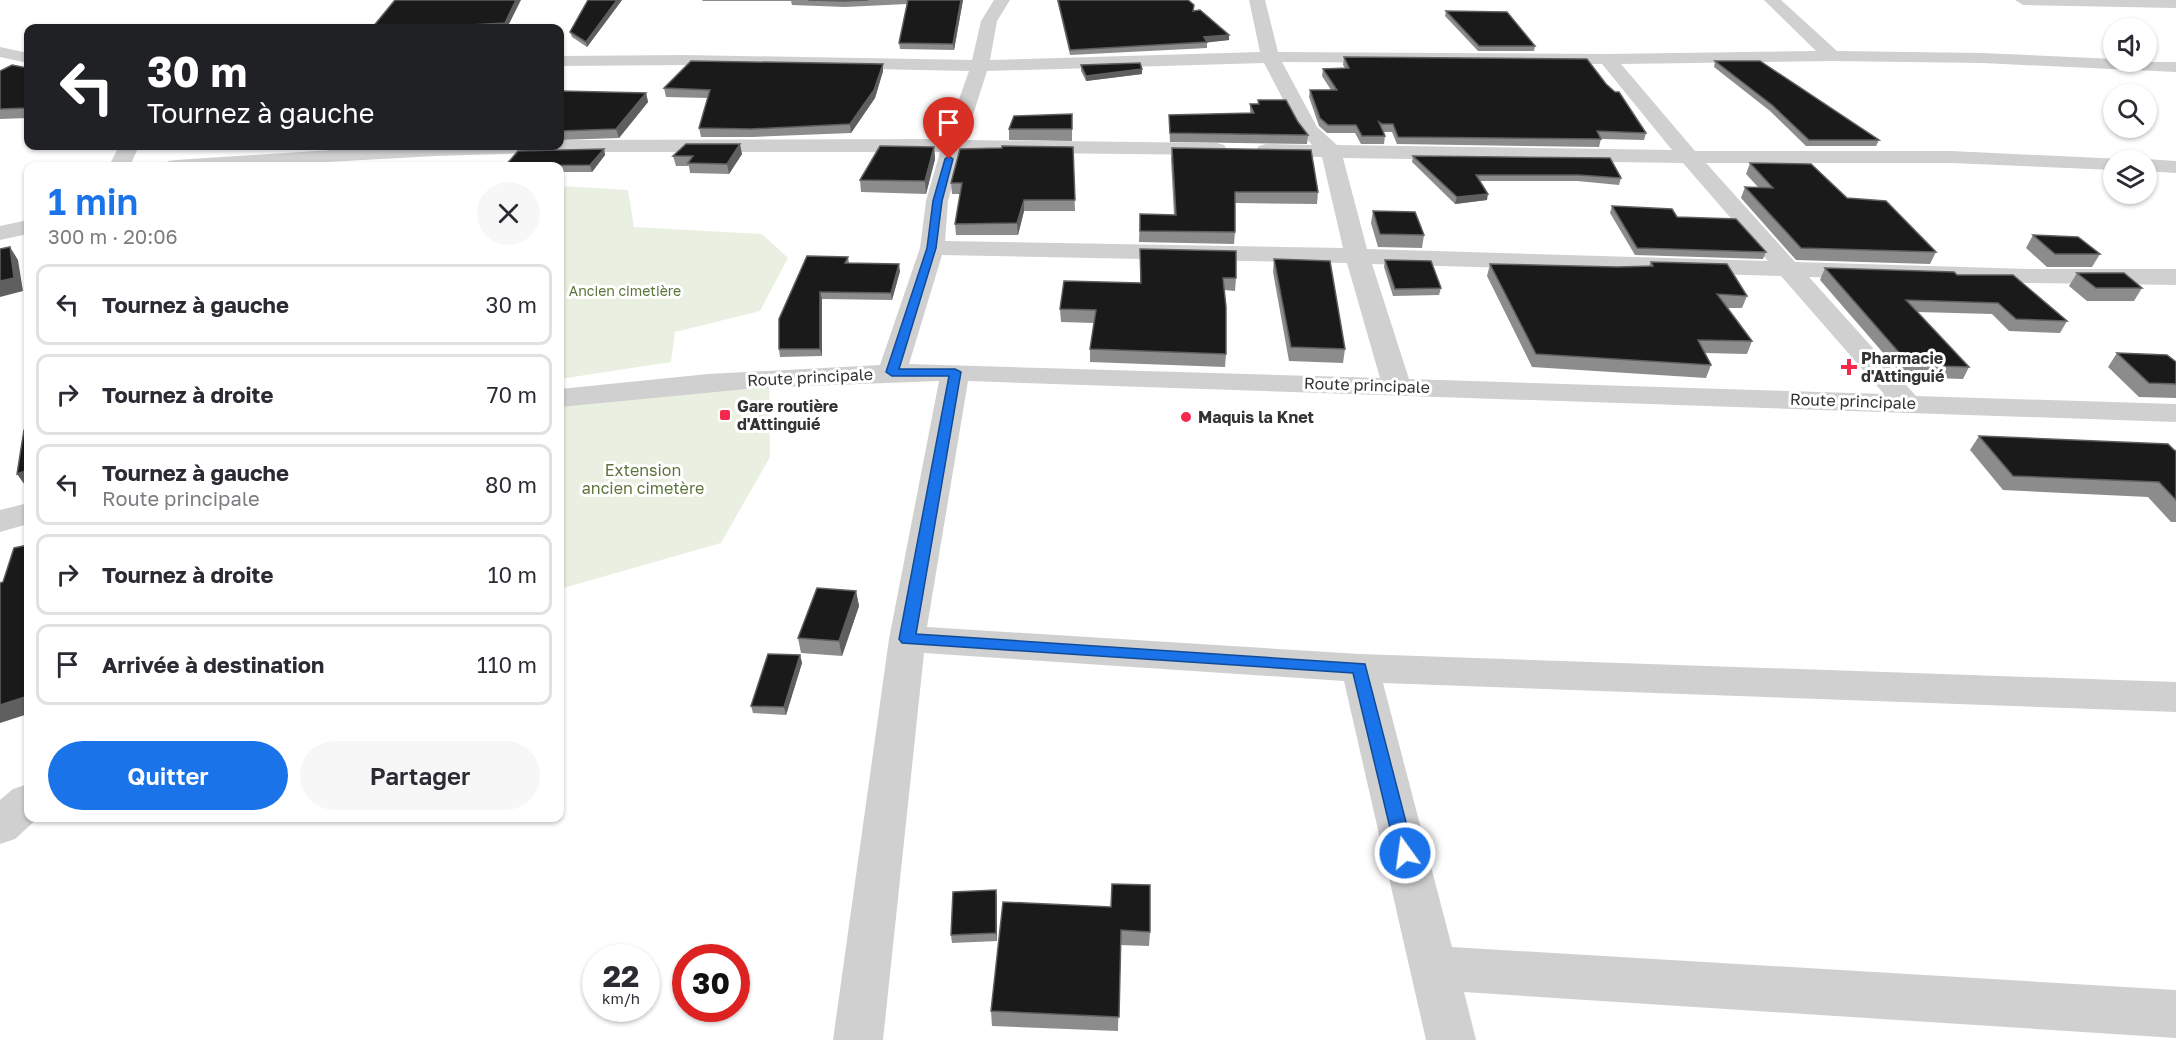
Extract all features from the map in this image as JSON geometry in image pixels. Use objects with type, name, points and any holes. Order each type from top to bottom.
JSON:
[{"type":"street","points":[[892,372],[932,248],[937,201],[944,171],[980,66],[988,21],[1002,0]]},
{"type":"street","points":[[1257,0],[1270,57],[1309,130],[1330,151],[1356,256],[1398,386]]},
{"type":"street","points":[[1772,0],[1832,56]]},
{"type":"street","points":[[2023,0],[2176,3]]},
{"type":"street","points":[[2169,0],[2176,3]]},
{"type":"street","points":[[0,52],[24,57]]},
{"type":"street","points":[[564,61],[685,60],[980,66],[1270,57],[1607,59],[1832,56],[1982,58],[2103,64]]},
{"type":"street","points":[[1607,59],[1689,157],[1906,402]]},
{"type":"street","points":[[2157,67],[2176,67]]},
{"type":"street","points":[[2144,72],[2168,86]]},
{"type":"street","points":[[564,146],[954,146],[1689,157],[1951,157],[2103,164]]},
{"type":"street","points":[[229,162],[433,150]]},
{"type":"street","points":[[2157,166],[2176,167]]},
{"type":"street","points":[[0,233],[24,228]]},
{"type":"street","points":[[932,248],[1356,256],[2030,276],[2176,277]]},
{"type":"street","name":"Route principale","points":[[564,397],[661,385],[892,372],[955,372],[1906,402],[2176,413]]},
{"type":"street","points":[[858,1040],[907,639],[955,372]]},
{"type":"street","points":[[0,521],[24,514]]},
{"type":"street","points":[[907,639],[1360,668],[2176,697]]},
{"type":"street","points":[[1360,668],[1450,1040]]},
{"type":"street","points":[[0,826],[24,805]]},
{"type":"street","points":[[1434,968],[2176,1014]]},
{"type":"green space","name":"Ancien cimetière","points":[[564,186],[628,190],[634,227],[762,234],[788,258],[760,311],[675,332],[671,362],[564,378]]},
{"type":"green space","name":"Extension ancien cimetère","points":[[769,387],[770,457],[721,543],[564,588],[564,404],[584,400]]},
{"type":"building","points":[[395,0],[516,0],[505,23],[375,24]]},
{"type":"building","points":[[588,0],[617,0],[586,42],[570,32]]},
{"type":"building","points":[[808,0],[868,0],[845,1]]},
{"type":"building","points":[[908,0],[961,0],[953,44],[899,43]]},
{"type":"building","points":[[1058,0],[1188,0],[1194,5],[1193,11],[1200,10],[1229,35],[1204,37],[1207,42],[1070,50]]},
{"type":"building","points":[[1446,11],[1507,12],[1535,46],[1479,46]]},
{"type":"building","points":[[1344,57],[1587,59],[1606,84],[1615,92],[1619,92],[1646,133],[1597,131],[1601,139],[1398,137],[1393,124],[1379,122],[1385,136],[1362,136],[1356,125],[1328,125],[1320,118],[1310,90],[1337,90],[1323,69],[1349,68]]},
{"type":"building","points":[[691,61],[883,64],[874,90],[850,124],[751,129],[699,128],[710,90],[664,88]]},
{"type":"building","points":[[1715,61],[1760,61],[1879,140],[1809,140],[1772,105]]},
{"type":"building","points":[[1140,63],[1142,69],[1086,76],[1081,65]]},
{"type":"building","points":[[12,65],[24,67],[24,108],[0,109],[0,71]]},
{"type":"building","points":[[564,91],[646,93],[616,129],[564,131]]},
{"type":"building","points":[[1258,100],[1286,100],[1308,135],[1170,133],[1169,115],[1254,113],[1250,104],[1259,104]]},
{"type":"building","points":[[1072,114],[1072,129],[1009,129],[1014,116]]},
{"type":"building","points":[[686,144],[740,144],[727,164],[688,163],[693,156],[673,156]]},
{"type":"building","points":[[880,146],[934,147],[925,181],[860,180]]},
{"type":"building","points":[[1002,146],[1073,147],[1075,200],[1024,200],[1017,223],[955,224],[962,183],[951,183],[960,149],[1002,148]]},
{"type":"building","points":[[1172,148],[1311,150],[1318,192],[1235,192],[1235,232],[1140,231],[1140,214],[1176,215]]},
{"type":"building","points":[[604,149],[590,165],[564,165],[564,162],[508,162],[518,151]]},
{"type":"building","points":[[1413,156],[1610,158],[1621,178],[1579,175],[1476,175],[1488,194],[1457,197]]},
{"type":"building","points":[[1750,163],[1811,164],[1847,198],[1886,201],[1936,252],[1801,248],[1745,187],[1773,188]]},
{"type":"building","points":[[1612,206],[1672,209],[1677,217],[1736,219],[1766,252],[1637,248]]},
{"type":"building","points":[[1373,211],[1415,212],[1424,235],[1380,234]]},
{"type":"building","points":[[2033,235],[2078,237],[2100,254],[2055,254]]},
{"type":"building","points":[[10,247],[14,278],[0,281],[0,249]]},
{"type":"building","points":[[1140,249],[1236,251],[1236,278],[1223,278],[1226,307],[1226,354],[1090,349],[1096,310],[1060,309],[1064,281],[1141,283]]},
{"type":"building","points":[[807,256],[848,257],[845,263],[899,264],[891,293],[820,292],[820,349],[779,349],[779,319]]},
{"type":"building","points":[[1274,259],[1330,261],[1345,349],[1291,347]]},
{"type":"building","points":[[1385,260],[1431,261],[1441,288],[1395,289]]},
{"type":"building","points":[[1651,262],[1727,264],[1747,296],[1717,294],[1752,341],[1698,340],[1711,365],[1536,354],[1490,264],[1618,267],[1653,266]]},
{"type":"building","points":[[1825,268],[1954,272],[1957,275],[2013,275],[2067,321],[2016,319],[1998,303],[1906,300],[1969,367],[1910,365]]},
{"type":"building","points":[[2077,273],[2124,273],[2142,288],[2096,288]]},
{"type":"building","points":[[2117,353],[2167,355],[2176,362],[2176,384],[2149,383]]},
{"type":"building","points":[[24,430],[24,471],[17,474]]},
{"type":"building","points":[[1979,436],[2168,444],[2176,451],[2176,500],[2159,482],[2013,476]]},
{"type":"building","points":[[24,546],[24,697],[0,705],[0,583],[3,582],[14,548]]},
{"type":"building","points":[[817,588],[856,591],[839,641],[798,638]]},
{"type":"building","points":[[768,654],[800,655],[784,707],[751,706]]},
{"type":"building","points":[[1112,884],[1150,885],[1150,932],[1121,930],[1119,1017],[991,1011],[1003,902],[1111,907]]},
{"type":"building","points":[[996,890],[996,933],[951,935],[953,892]]},
{"type":"place","name":"Pharmacie d'Attinguié","points":[[1849,367]]},
{"type":"place","name":"Gare routière d'Attinguié","points":[[725,415]]},
{"type":"place","name":"Maquis la Knet","points":[[1186,417]]},
{"type":"route","points":[[949,159],[937,201],[932,248],[892,372],[955,372],[907,639],[1360,668],[1405,853]]}]
